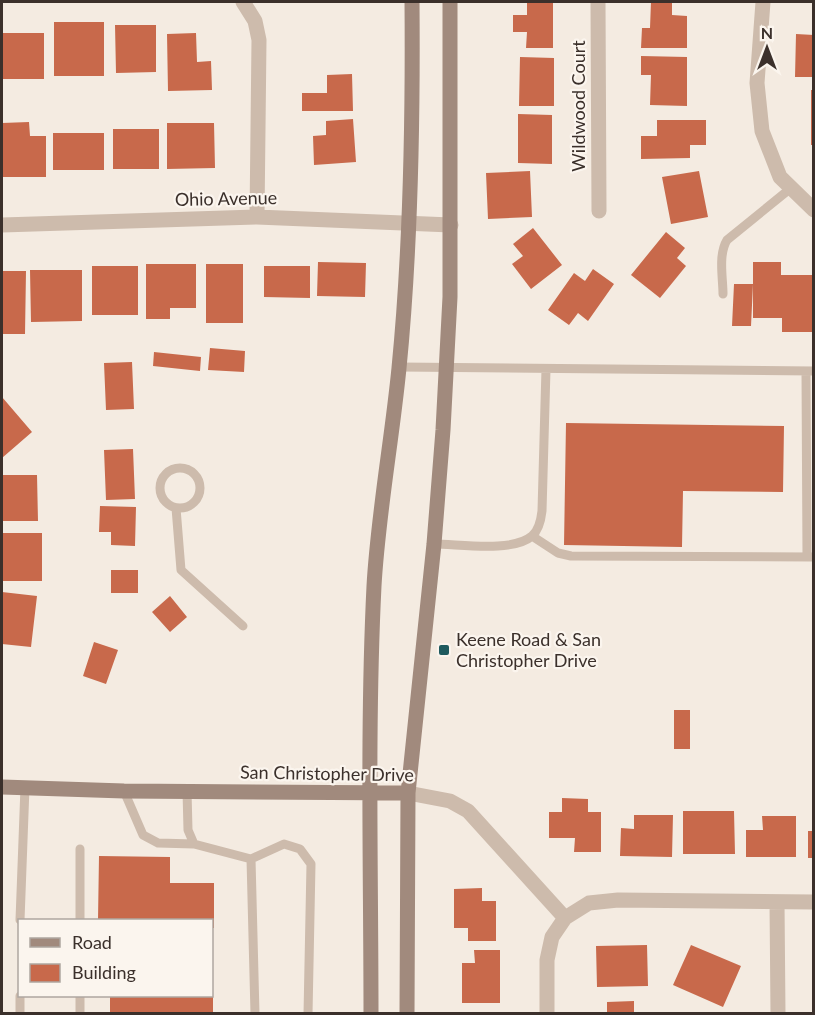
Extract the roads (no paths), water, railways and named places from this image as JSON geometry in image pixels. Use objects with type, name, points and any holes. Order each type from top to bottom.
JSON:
[{"type":"main road","points":[[371,1014],[371,664],[375,582],[399,367],[409,223],[413,121],[412,2]]},
{"type":"main road","points":[[407,1014],[408,793],[434,544],[446,368],[451,225],[450,2]]},
{"type":"main road","name":"San Christopher Drive","points":[[2,787],[408,793]]},
{"type":"street","points":[[243,2],[255,21],[259,40],[257,217]]},
{"type":"street","name":"Wildwood Court","points":[[598,2],[599,211]]},
{"type":"street","points":[[763,2],[757,83],[762,131],[780,177],[813,210]]},
{"type":"street","name":"Ohio Avenue","points":[[2,225],[257,217],[451,225]]},
{"type":"street","name":"San Christopher Drive","points":[[408,793],[450,801],[468,811],[565,918]]},
{"type":"street","points":[[547,1014],[547,960],[552,937],[565,918],[589,903],[618,900],[813,903]]},
{"type":"street","points":[[777,902],[778,1014]]},
{"type":"lane","points":[[723,294],[722,255],[727,240],[791,188]]},
{"type":"lane","points":[[399,367],[810,371],[810,557],[571,556],[558,553],[532,536]]},
{"type":"lane","points":[[434,544],[507,545],[520,543],[532,536],[539,526],[542,511],[546,369]]},
{"type":"lane","points":[[179,468],[196,476],[201,490],[195,502],[190,506],[176,508],[165,502],[160,484],[167,473],[179,468]]},
{"type":"lane","points":[[176,508],[181,570],[243,626]]},
{"type":"lane","points":[[20,919],[25,787]]},
{"type":"lane","points":[[124,790],[143,835],[158,843],[194,844],[251,859],[284,844],[300,849],[311,864],[308,1014]]},
{"type":"lane","points":[[187,791],[188,830],[194,844]]},
{"type":"lane","points":[[80,849],[80,919]]},
{"type":"lane","points":[[251,859],[255,1014]]},
{"type":"lane","points":[[20,997],[20,1014]]},
{"type":"lane","points":[[80,997],[80,1014]]},
{"type":"place","name":"Keene Road & San Christopher Drive","points":[[444,650]]}]
